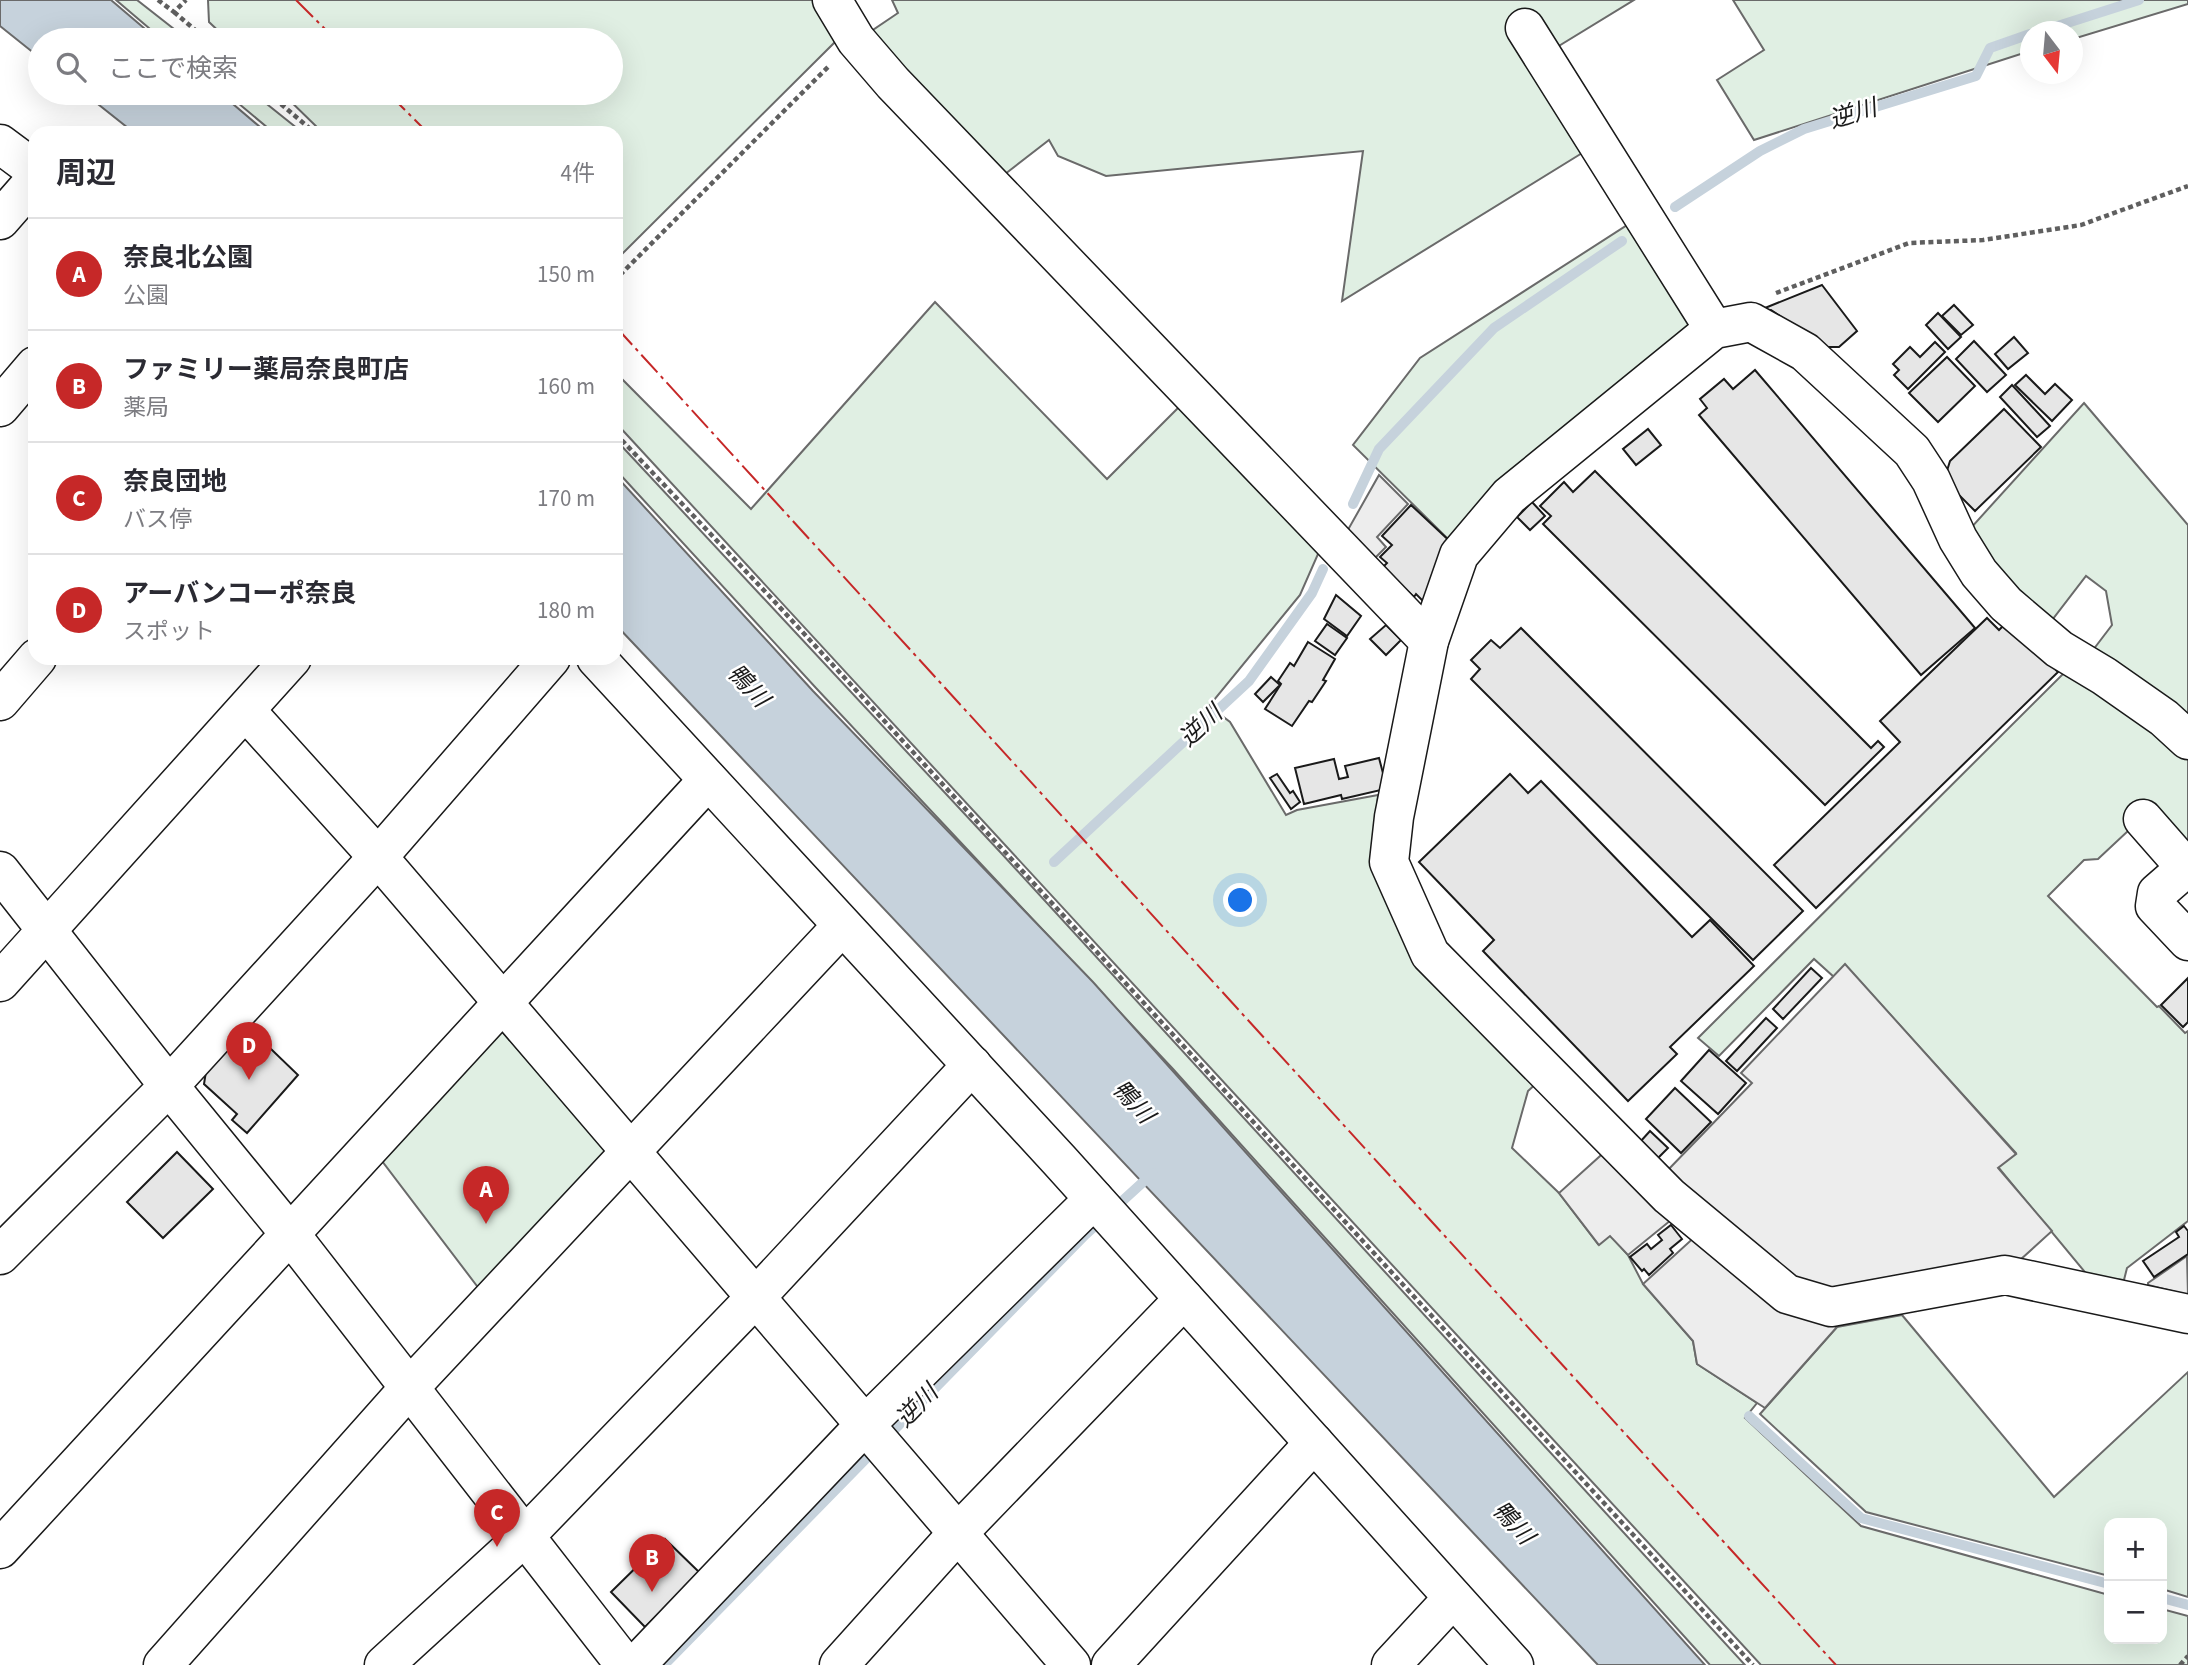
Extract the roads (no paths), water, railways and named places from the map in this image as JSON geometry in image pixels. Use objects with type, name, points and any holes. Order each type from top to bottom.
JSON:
[{"type":"street","points":[[832,0],[856,40],[893,83],[1429,640]]},
{"type":"street","points":[[1525,29],[1723,328]]},
{"type":"street","points":[[0,144],[28,165]]},
{"type":"street","points":[[0,220],[28,188]]},
{"type":"street","points":[[2188,740],[2164,718],[2104,676],[2059,649],[2006,604],[1979,573],[1958,538],[1931,480],[1912,450],[1805,352],[1751,322],[1723,328],[1509,496],[1459,555],[1429,640],[1394,817],[1389,862],[1430,954],[1669,1196],[1787,1294],[1831,1307],[2005,1275],[2188,1314]]},
{"type":"street","points":[[0,407],[28,374]]},
{"type":"street","points":[[0,701],[31,665]]},
{"type":"street","points":[[0,982],[286,665]]},
{"type":"street","points":[[0,1255],[169,1086],[378,857],[545,665]]},
{"type":"street","points":[[602,665],[1104,1210],[1514,1665]]},
{"type":"street","points":[[246,711],[378,857],[1071,1665]]},
{"type":"street","points":[[0,1549],[708,780]]},
{"type":"street","points":[[2143,819],[2187,867],[2157,893],[2155,906],[2188,941]]},
{"type":"street","points":[[0,871],[169,1086],[290,1234],[625,1665]]},
{"type":"street","points":[[163,1665],[410,1387],[842,926]]},
{"type":"street","points":[[384,1665],[525,1536],[755,1298],[971,1065]]},
{"type":"street","points":[[636,1665],[876,1440],[1104,1210]]},
{"type":"street","points":[[839,1665],[957,1534],[1184,1299]]},
{"type":"street","points":[[1111,1665],[1314,1443]]},
{"type":"street","points":[[1391,1665],[1453,1598]]},
{"type":"water","points":[[0,0],[111,0],[144,28],[28,28],[28,48],[0,26]]},
{"type":"water","points":[[99,105],[234,105],[259,126],[125,126]]},
{"type":"water","name":"鴨川","points":[[623,484],[813,691],[1093,982],[1705,1665],[1598,1665],[623,632]]},
{"type":"waterway","name":"逆川","points":[[2073,21],[2139,0]]},
{"type":"waterway","name":"逆川","points":[[1675,207],[1760,151],[1804,129],[1976,76],[1990,48],[2020,38]]},
{"type":"waterway","name":"逆川","points":[[1353,504],[1379,449],[1494,328],[1622,241]]},
{"type":"waterway","name":"逆川","points":[[1054,862],[1249,681],[1312,593],[1323,569]]},
{"type":"waterway","name":"逆川","points":[[664,1665],[1085,1235],[1153,1173]]},
{"type":"waterway","points":[[1749,1416],[1861,1518],[2104,1583]]},
{"type":"waterway","points":[[2167,1599],[2188,1605]]},
{"type":"place","name":"アーバンコーポ奈良","points":[[249,1080]]},
{"type":"place","name":"奈良北公園","points":[[486,1224]]},
{"type":"place","name":"奈良団地","points":[[497,1547]]},
{"type":"place","name":"ファミリー薬局奈良町店","points":[[652,1592]]}]
